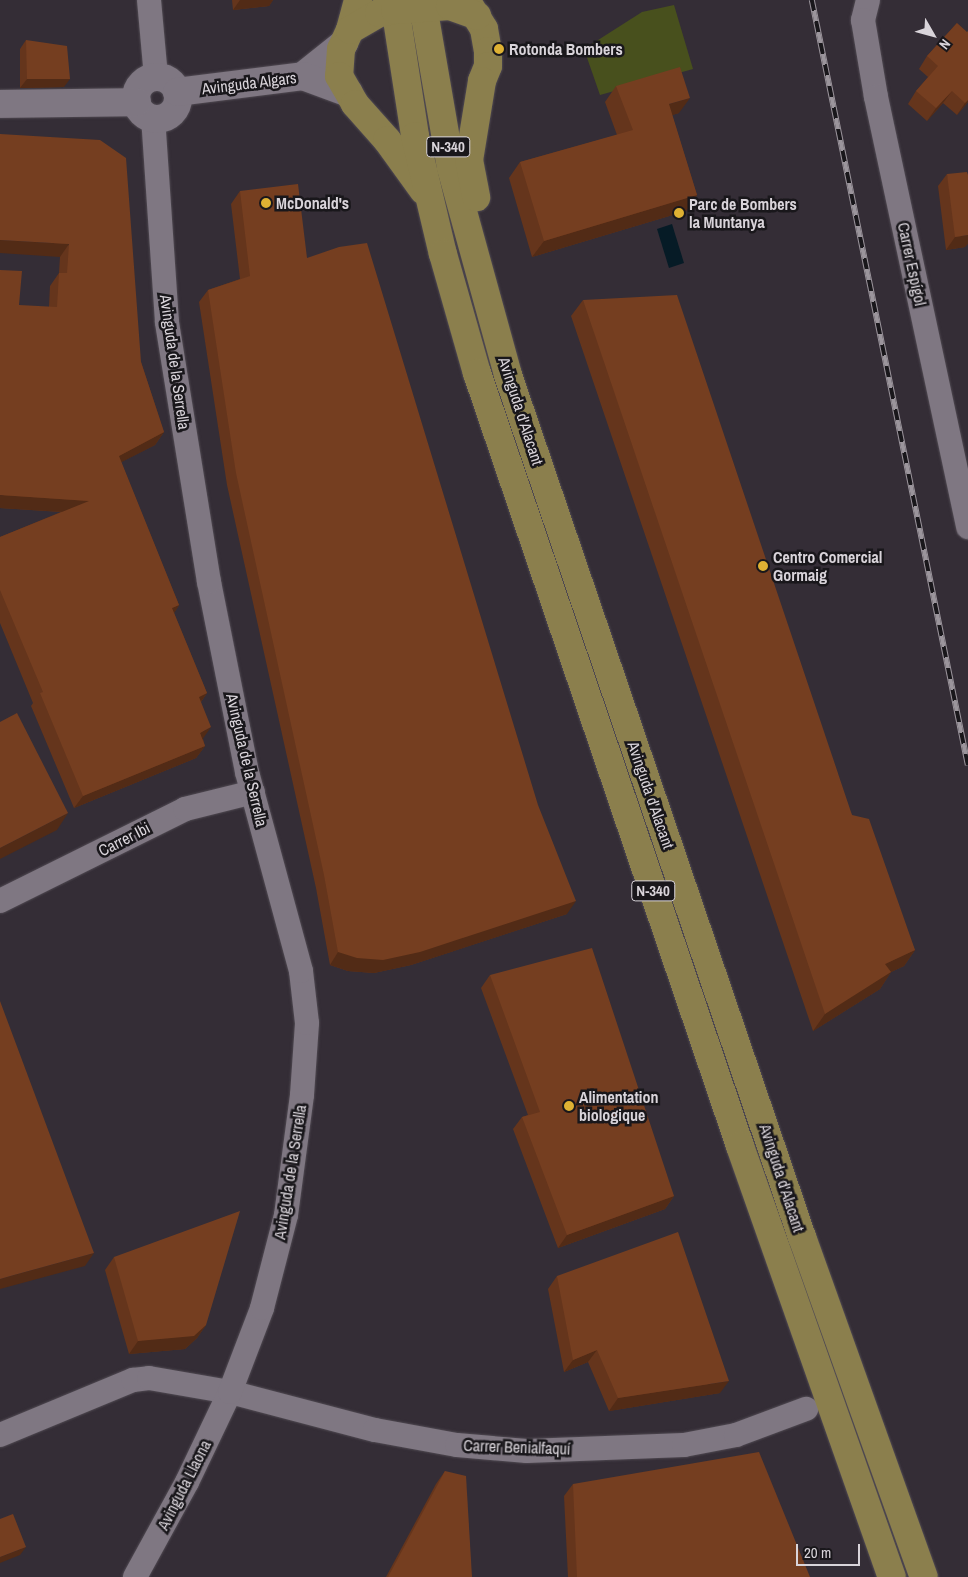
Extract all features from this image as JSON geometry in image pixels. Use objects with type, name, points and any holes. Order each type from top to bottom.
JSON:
[{"type":"main road","points":[[358,0],[341,49],[339,76],[352,98],[387,140],[430,200]]},
{"type":"main road","points":[[347,36],[379,13],[395,5],[422,4],[471,8],[484,29],[488,51],[488,66],[482,81],[472,96],[465,101],[391,117],[369,114],[352,98]]},
{"type":"main road","name":"Avinguda d'Alacant","points":[[422,4],[451,168],[484,292],[518,402],[770,1137],[802,1237],[924,1577]]},
{"type":"main road","name":"Avinguda d'Alacant","points":[[395,5],[411,112],[430,200],[477,373],[750,1175],[892,1577]]},
{"type":"main road","points":[[482,81],[469,160],[485,233],[484,292]]},
{"type":"street","points":[[0,104],[145,110],[166,117],[172,113],[178,100],[166,85],[149,0]]},
{"type":"street","name":"Carrer Espígol","points":[[868,0],[863,20],[876,96],[968,527]]},
{"type":"street","points":[[303,76],[347,36]]},
{"type":"street","name":"Avinguda Algars","points":[[166,85],[303,76],[352,98]]},
{"type":"street","points":[[145,110],[137,90],[141,84],[166,85]]},
{"type":"street","name":"Avinguda de la Serrella","points":[[145,110],[167,322],[209,582],[253,792],[301,971],[307,1023],[302,1095],[286,1215],[262,1308],[230,1392]]},
{"type":"street","name":"Carrer Ibi","points":[[0,900],[185,809],[253,792]]},
{"type":"street","name":"Carrer Benialfaquí","points":[[0,1435],[132,1380],[149,1378],[166,1379],[230,1392],[374,1430],[457,1445],[527,1450],[684,1445],[736,1435],[806,1410]]},
{"type":"street","name":"Avinguda Llaona","points":[[135,1577],[187,1482],[230,1392]]},
{"type":"green space","points":[[674,5],[693,69],[600,95],[584,49],[642,12]]},
{"type":"water","points":[[672,224],[684,263],[669,268],[657,229]]},
{"type":"building","points":[[957,23],[968,31],[968,100],[965,103],[952,91],[936,108],[916,91],[938,66],[927,56]]},
{"type":"building","points":[[26,40],[67,46],[70,79],[27,79]]},
{"type":"building","points":[[680,67],[690,98],[669,104],[697,195],[544,241],[520,162],[633,130],[616,86]]},
{"type":"building","points":[[0,134],[100,140],[126,158],[141,362],[164,432],[119,456],[179,605],[172,608],[207,693],[199,697],[211,727],[200,733],[205,746],[83,796],[40,693],[43,692],[0,590],[0,537],[89,501],[0,495],[0,270],[22,271],[19,305],[57,307],[59,273],[67,273],[69,244],[0,240]]},
{"type":"building","points":[[967,172],[968,235],[955,237],[947,174]]},
{"type":"building","points":[[298,184],[307,258],[339,247],[367,243],[538,805],[576,901],[420,952],[383,960],[357,958],[338,952],[324,875],[236,473],[208,290],[250,276],[240,191]]},
{"type":"building","points":[[677,295],[852,815],[869,819],[915,950],[885,964],[891,972],[825,1014],[583,300]]},
{"type":"building","points":[[17,713],[68,813],[0,848],[0,722]]},
{"type":"building","points":[[592,948],[674,1196],[567,1235],[522,1117],[540,1112],[490,975]]},
{"type":"building","points":[[0,1001],[94,1253],[0,1279]]},
{"type":"building","points":[[240,1211],[206,1325],[194,1336],[138,1341],[114,1257]]},
{"type":"building","points":[[678,1232],[729,1381],[618,1398],[597,1350],[573,1360],[557,1276]]},
{"type":"building","points":[[759,1452],[810,1577],[577,1577],[573,1484]]},
{"type":"building","points":[[445,1471],[466,1476],[472,1577],[388,1577]]},
{"type":"building","points":[[13,1514],[26,1547],[0,1557],[0,1519]]},
{"type":"railway","points":[[812,0],[968,765]]},
{"type":"place","name":"Rotonda Bombers","points":[[499,49]]},
{"type":"place","name":"McDonald's","points":[[266,203]]},
{"type":"place","name":"Parc de Bombers la Muntanya","points":[[679,213]]},
{"type":"place","name":"Centro Comercial Gormaig","points":[[763,566]]},
{"type":"place","name":"Alimentation biologique","points":[[569,1106]]}]
